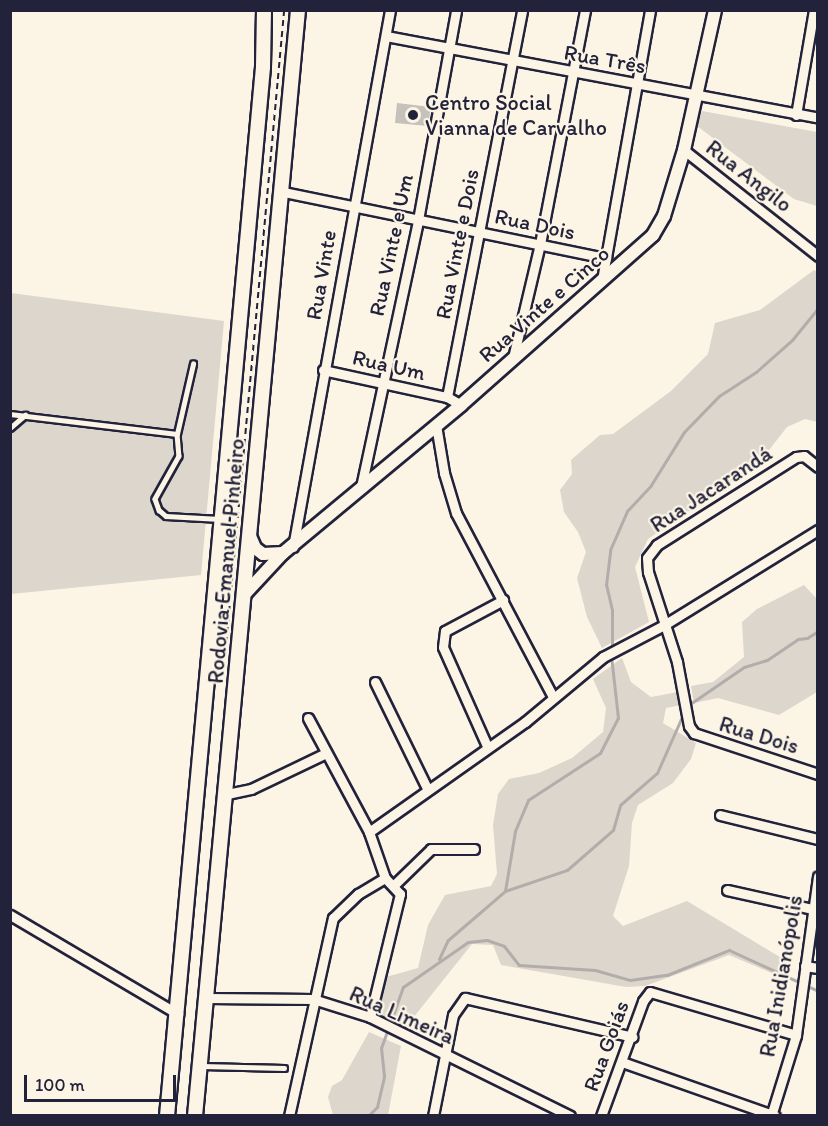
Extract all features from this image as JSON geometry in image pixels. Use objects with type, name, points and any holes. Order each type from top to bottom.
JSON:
[{"type":"main road","name":"Rodovia Emanuel Pinheiro","points":[[167,1116],[265,43],[264,10]]},
{"type":"main road","name":"Rodovia Emanuel Pinheiro","points":[[195,1116],[227,794],[279,191],[298,10]]},
{"type":"street","name":"Rua Vinte","points":[[288,550],[390,10]]},
{"type":"street","name":"Rua Vinte e Um","points":[[362,487],[381,383],[418,220],[456,10]]},
{"type":"street","name":"Rua Vinte e Dois","points":[[447,397],[522,10]]},
{"type":"street","points":[[513,358],[540,244],[571,73],[585,10]]},
{"type":"street","points":[[602,282],[633,85],[650,10]]},
{"type":"street","name":"Rua Vinte e Cinco","points":[[243,596],[288,550],[461,405],[653,235],[664,216],[684,150],[715,10]]},
{"type":"street","points":[[796,115],[814,10]]},
{"type":"street","name":"Rua Três","points":[[386,36],[449,51],[633,85],[698,94],[818,118]]},
{"type":"street","name":"Rua Angilo","points":[[684,150],[818,256]]},
{"type":"street","name":"Rua Dois","points":[[279,191],[606,258]]},
{"type":"street","name":"Rua Um","points":[[323,370],[447,397]]},
{"type":"street","points":[[447,397],[461,405]]},
{"type":"street","points":[[436,425],[444,473],[456,513],[553,697]]},
{"type":"street","name":"Rua Jacarandá","points":[[664,625],[648,572],[647,558],[657,545],[796,457],[804,456],[818,467]]},
{"type":"street","points":[[369,832],[427,788],[525,722],[603,657],[664,625],[818,530]]},
{"type":"street","points":[[250,536],[255,548],[263,554],[288,550]]},
{"type":"street","points":[[487,746],[443,647],[444,631],[503,600]]},
{"type":"street","name":"Rua Dois","points":[[664,625],[683,691],[689,726],[702,737],[818,774]]},
{"type":"street","points":[[375,682],[427,788]]},
{"type":"street","points":[[308,718],[369,832],[385,878],[395,884],[400,894],[370,1017]]},
{"type":"street","points":[[227,794],[251,789],[326,753]]},
{"type":"street","points":[[720,815],[818,839]]},
{"type":"street","points":[[395,884],[432,849],[474,849]]},
{"type":"street","name":"Rua Inidianópolis","points":[[773,1115],[796,1035],[818,877]]},
{"type":"street","points":[[289,1116],[313,999],[333,918],[358,894],[385,878]]},
{"type":"street","points":[[727,890],[813,909]]},
{"type":"street","points":[[10,915],[178,1014]]},
{"type":"street","points":[[805,966],[818,968]]},
{"type":"street","name":"Rua Goiás","points":[[601,1116],[633,1037],[643,1001],[650,992],[796,1035]]},
{"type":"street","points":[[433,1116],[442,1054],[453,1015],[465,998],[633,1037]]},
{"type":"street","name":"Rua Limeira","points":[[207,999],[313,999],[370,1017],[570,1116]]},
{"type":"street","points":[[622,1062],[773,1115]]},
{"type":"lane","points":[[193,364],[177,435],[178,456],[155,499],[159,510],[166,516],[223,519]]},
{"type":"lane","points":[[10,414],[177,435]]},
{"type":"lane","points":[[10,428],[25,415]]},
{"type":"lane","points":[[199,1066],[284,1068]]},
{"type":"path","points":[[225,655],[284,10]]},
{"type":"shaded area","points":[[702,111],[817,132],[817,206],[794,199],[697,126]]},
{"type":"shaded area","points":[[814,270],[818,273],[817,422],[805,419],[787,427],[758,464],[648,539],[635,567],[649,622],[602,648],[587,617],[577,578],[586,552],[578,532],[564,512],[560,490],[572,474],[571,460],[600,435],[613,434],[671,391],[708,354],[715,323],[760,310]]},
{"type":"shaded area","points":[[11,293],[224,321],[201,575],[11,594]]},
{"type":"shaded area","points":[[804,585],[817,599],[817,692],[779,715],[718,698],[694,703],[691,686],[713,682],[744,657],[742,622],[757,609]]},
{"type":"shaded area","points":[[622,658],[631,682],[651,697],[678,692],[681,705],[666,708],[663,723],[696,743],[691,759],[673,783],[638,805],[632,823],[629,866],[613,916],[623,926],[687,901],[788,962],[786,979],[729,955],[645,986],[626,987],[501,965],[493,945],[472,944],[405,1028],[377,1014],[386,977],[418,968],[428,925],[445,895],[491,886],[497,874],[493,825],[498,794],[509,779],[539,773],[572,758],[603,732],[606,708],[593,679]]},
{"type":"shaded area","points":[[369,1032],[401,1046],[388,1115],[333,1115],[328,1097],[332,1086],[342,1080]]},
{"type":"building","name":"Centro Social Vianna de Carvalho","points":[[397,103],[431,107],[428,126],[395,123]]},
{"type":"waterway","points":[[612,650],[612,610],[606,585],[610,550],[627,511],[651,485],[684,432],[719,396],[756,372],[792,340],[818,308]]},
{"type":"waterway","points":[[687,706],[744,667],[767,660],[798,639],[807,638],[818,631]]},
{"type":"waterway","points":[[505,891],[515,831],[528,800],[600,753],[618,718],[611,656]]},
{"type":"waterway","points":[[439,959],[448,940],[505,891],[567,870],[613,830],[620,805],[657,773],[684,712]]},
{"type":"waterway","points":[[368,1116],[377,1107],[384,1076],[381,1048],[403,987],[468,942],[487,940],[504,946],[519,965],[595,970],[630,980],[667,975],[729,950],[818,991]]},
{"type":"place","name":"Centro Social Vianna de Carvalho","points":[[413,115]]}]
